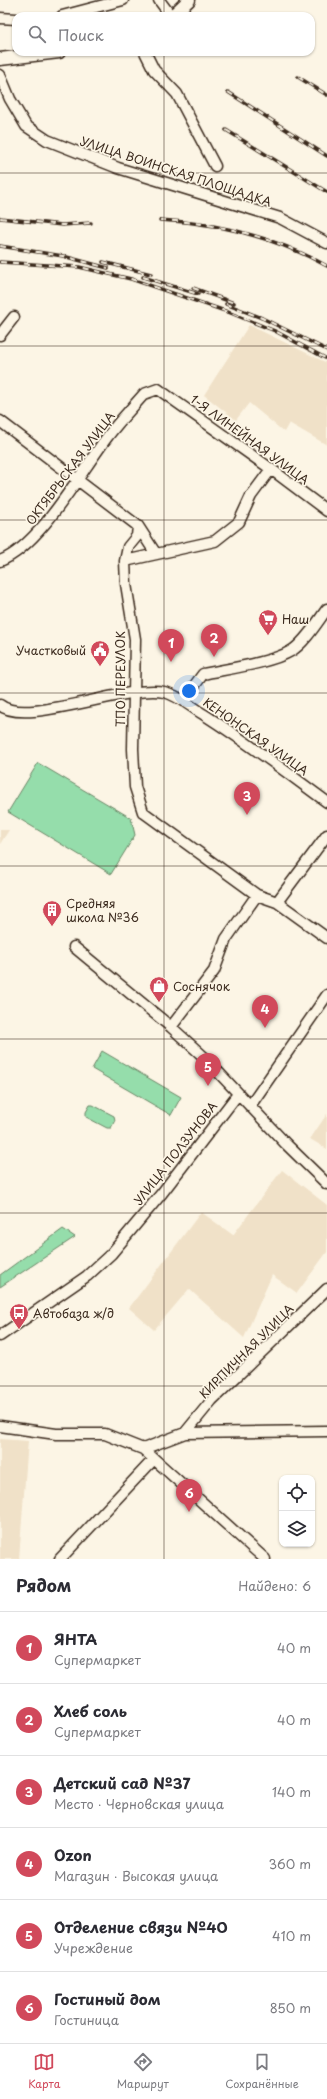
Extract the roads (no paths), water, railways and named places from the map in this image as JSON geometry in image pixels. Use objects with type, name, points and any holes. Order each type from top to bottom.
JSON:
[{"type":"main road","points":[[176,12],[189,0]]},
{"type":"main road","points":[[0,59],[25,56]]},
{"type":"street","points":[[77,12],[123,0]]},
{"type":"street","points":[[158,0],[168,12]]},
{"type":"street","points":[[0,18],[12,19]]},
{"type":"street","points":[[147,56],[154,70],[177,94],[215,166]]},
{"type":"street","name":"УЛИЦА ВОИНСКАЯ ПЛОЩАДКА","points":[[0,75],[10,99],[26,126],[46,140],[118,168],[280,218],[327,243]]},
{"type":"street","points":[[0,336],[14,317]]},
{"type":"street","name":"1-Я ЛИНЕЙНАЯ УЛИЦА","points":[[158,389],[271,469],[327,511]]},
{"type":"street","name":"ОКТЯБРЬСКАЯ УЛИЦА","points":[[0,561],[9,557],[34,537],[78,479],[108,435],[144,394],[158,389]]},
{"type":"street","points":[[0,421],[138,526],[156,554]]},
{"type":"street","points":[[138,526],[137,536],[128,547],[125,561],[215,541],[238,522],[251,496],[271,469]]},
{"type":"street","name":"ТПО ПЕРЕУЛОК","points":[[125,561],[126,584],[135,639],[133,749],[135,787],[143,812],[165,826],[257,895],[277,902],[327,938]]},
{"type":"street","points":[[183,701],[203,674],[264,661],[291,651],[309,633],[327,609]]},
{"type":"street","name":"КЕНОНСКАЯ УЛИЦА","points":[[2,706],[13,710],[32,711],[134,694],[163,692],[183,701],[240,737],[327,802]]},
{"type":"street","points":[[277,902],[327,835]]},
{"type":"street","points":[[171,1027],[214,971],[226,939],[257,895]]},
{"type":"street","points":[[74,947],[171,1027],[213,1066],[238,1094],[327,1184]]},
{"type":"street","points":[[250,1106],[327,995]]},
{"type":"street","name":"УЛИЦА ПОЛЗУНОВА","points":[[0,1336],[87,1276],[111,1254],[162,1193],[238,1094]]},
{"type":"street","name":"КИРПИЧНАЯ УЛИЦА","points":[[185,1433],[212,1400],[327,1289]]},
{"type":"street","points":[[0,1426],[56,1434],[105,1434],[143,1449],[265,1559]]},
{"type":"street","points":[[143,1449],[185,1433],[327,1431]]},
{"type":"street","points":[[60,1559],[154,1459]]},
{"type":"railway","points":[[298,77],[327,95]]},
{"type":"railway","points":[[228,92],[327,156]]},
{"type":"railway","points":[[226,130],[327,192]]},
{"type":"railway","points":[[0,218],[62,225],[91,223]]},
{"type":"railway","points":[[160,220],[204,224],[246,233],[287,247],[327,266]]},
{"type":"railway","points":[[0,246],[63,256],[108,268]]},
{"type":"railway","points":[[0,262],[79,267],[131,279],[228,312],[275,331],[327,359]]},
{"type":"railway","points":[[103,262],[151,274]]},
{"type":"railway","points":[[143,277],[198,294]]},
{"type":"railway","points":[[193,288],[234,303]]},
{"type":"railway","points":[[226,304],[262,318],[327,350]]},
{"type":"place","name":"Наш","points":[[268,636]]},
{"type":"place","name":"Хлеб соль","points":[[214,657]]},
{"type":"place","name":"ЯНТА","points":[[171,662]]},
{"type":"place","name":"Участковый","points":[[100,667]]},
{"type":"place","name":"Детский сад №37","points":[[247,815]]},
{"type":"place","name":"Средняя школа №36","points":[[52,927]]},
{"type":"place","name":"Соснячок","points":[[159,1003]]},
{"type":"place","name":"Ozon","points":[[265,1028]]},
{"type":"place","name":"Отделение связи №40","points":[[208,1086]]},
{"type":"place","name":"Автобаза ж/д","points":[[19,1330]]},
{"type":"place","name":"Гостиный дом","points":[[189,1512]]}]
